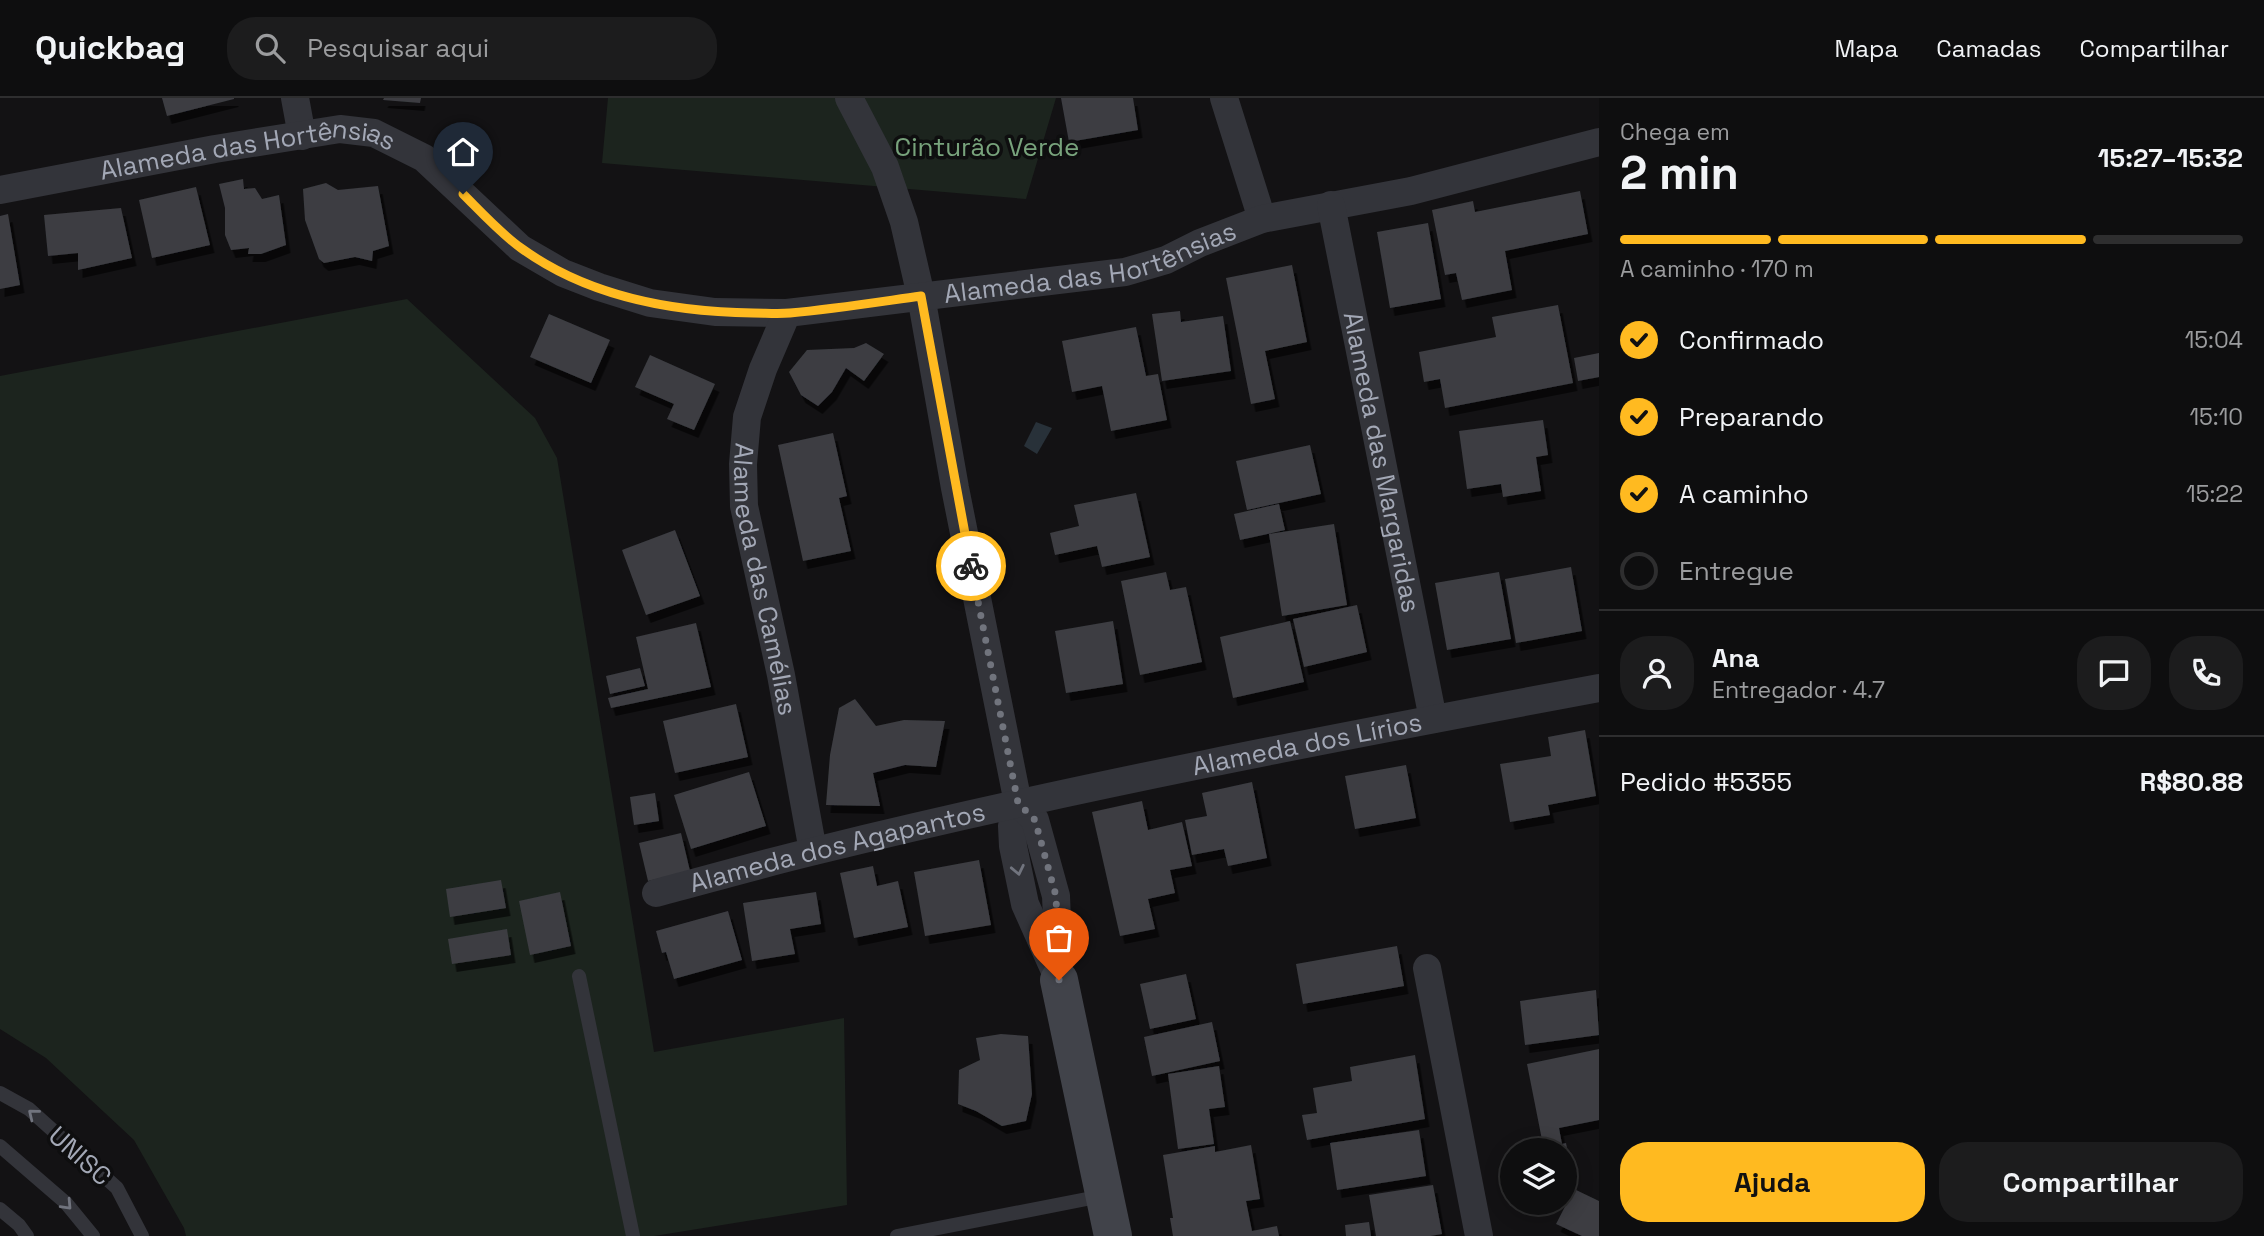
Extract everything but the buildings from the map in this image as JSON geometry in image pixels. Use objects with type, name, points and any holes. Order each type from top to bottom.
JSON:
[{"type":"street","points":[[295,98],[302,136]]},
{"type":"street","points":[[849,98],[885,167],[904,222],[921,296],[955,488],[1018,803],[1035,820],[1056,896],[1059,980],[1113,1236]]},
{"type":"street","points":[[1224,98],[1262,219]]},
{"type":"street","name":"Alameda das Hortênsias","points":[[0,190],[215,149],[340,129],[374,133],[424,159],[520,248],[563,273],[599,288],[650,303],[715,312],[787,313],[1125,272],[1166,260],[1200,243],[1262,219],[1411,191],[1599,142]]},
{"type":"street","name":"Alameda das Margaridas","points":[[1331,205],[1433,719]]},
{"type":"street","name":"Alameda das Camélias","points":[[787,313],[763,369],[747,417],[743,464],[744,506],[781,675],[813,851]]},
{"type":"street","name":"Alameda dos Lírios","points":[[1018,803],[1599,688]]},
{"type":"street","name":"Alameda dos Agapantos","points":[[656,893],[813,851],[1018,803]]},
{"type":"street","points":[[1427,968],[1479,1236]]},
{"type":"lane","points":[[579,976],[632,1236]]},
{"type":"lane","name":"UNISC","points":[[0,1093],[29,1109],[117,1188],[142,1236]]},
{"type":"lane","name":"UNISC","points":[[0,1146],[66,1203],[93,1236]]},
{"type":"lane","points":[[897,1236],[1106,1195]]},
{"type":"lane","points":[[0,1209],[19,1225],[27,1236]]},
{"type":"green space","name":"Cinturão Verde","points":[[608,98],[1056,98],[1026,199],[602,163]]},
{"type":"green space","points":[[407,299],[535,418],[557,458],[654,1052],[844,1018],[847,1205],[654,1236],[186,1236],[134,1140],[46,1058],[0,1029],[0,376]]},
{"type":"shaded area","points":[[1036,422],[1052,428],[1037,454],[1024,446]]},
{"type":"way so far","points":[[971,566],[1018,803],[1035,820],[1056,896],[1059,980]]},
{"type":"route","points":[[463,194],[520,248],[542,261],[599,288],[650,303],[715,312],[787,313],[921,296],[971,566]]}]
